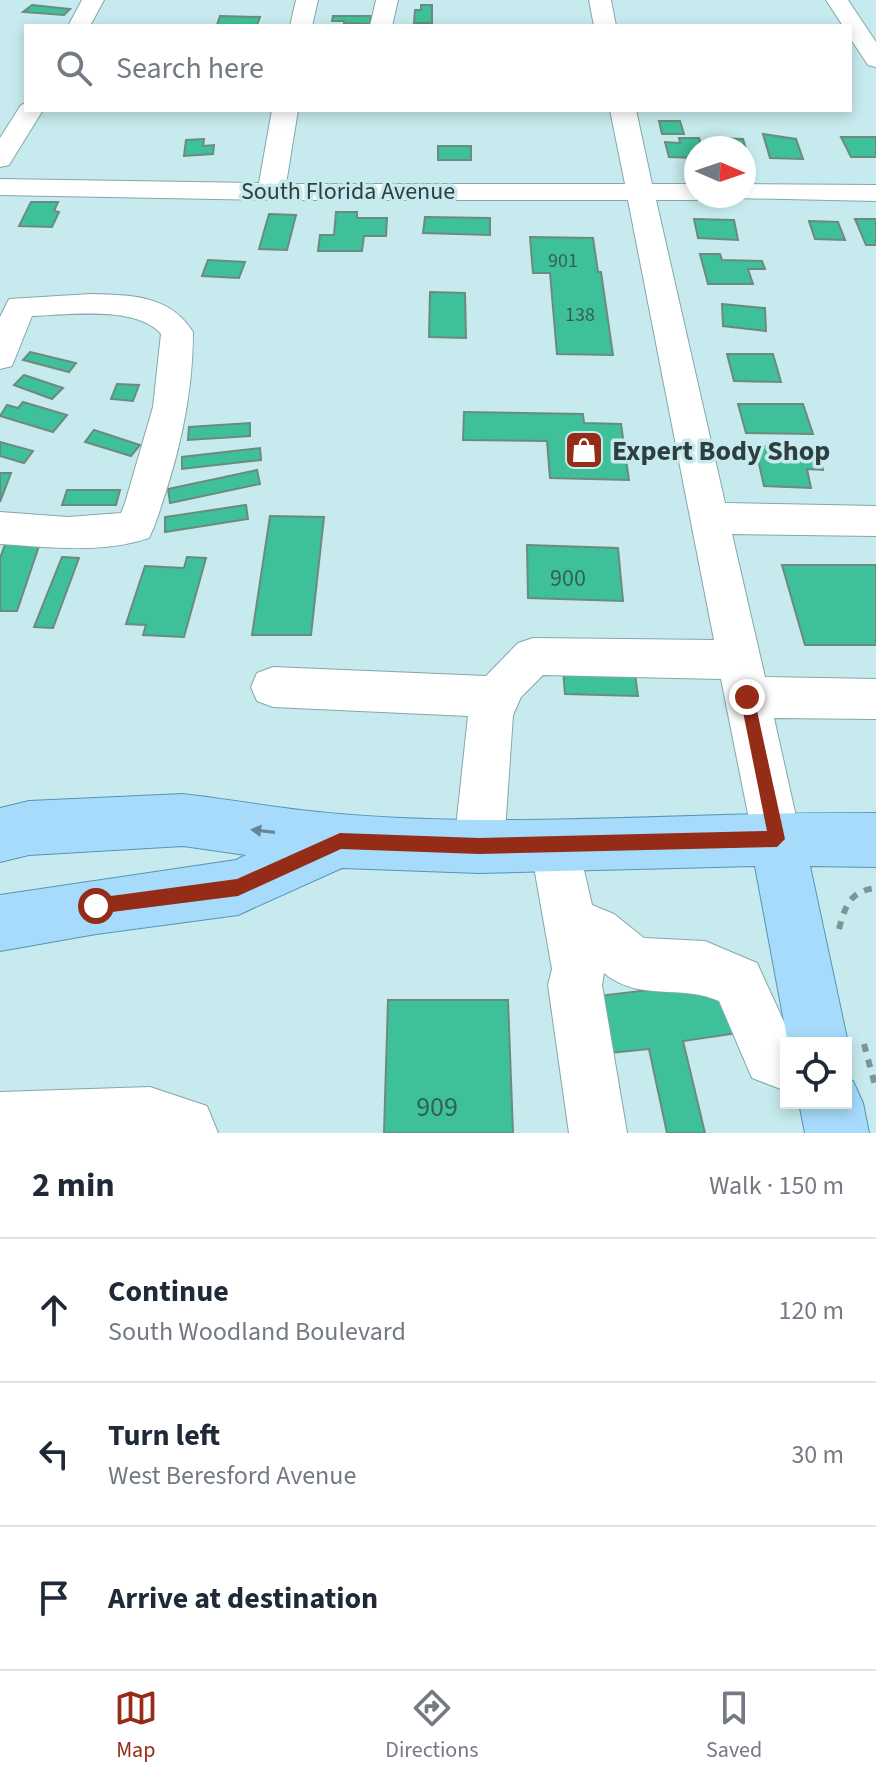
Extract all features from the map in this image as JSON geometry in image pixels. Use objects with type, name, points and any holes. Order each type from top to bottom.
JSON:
[{"type":"main road","points":[[0,835],[29,828],[183,820],[340,841],[479,846],[777,839],[876,840]]},
{"type":"main road","points":[[777,839],[840,1036]]},
{"type":"main road","points":[[0,923],[96,906],[238,887],[340,841]]},
{"type":"main road","points":[[832,1109],[837,1133]]},
{"type":"street","points":[[80,24],[93,0]]},
{"type":"street","points":[[301,24],[307,0]]},
{"type":"street","points":[[381,24],[387,0]]},
{"type":"street","points":[[600,0],[605,24]]},
{"type":"street","points":[[837,0],[876,60]]},
{"type":"street","points":[[0,159],[29,112]]},
{"type":"street","points":[[271,192],[285,112]]},
{"type":"street","points":[[623,112],[777,839]]},
{"type":"street","name":"South Florida Avenue","points":[[0,187],[271,192],[684,192]]},
{"type":"street","points":[[756,192],[876,193]]},
{"type":"street","points":[[0,358],[20,306],[75,305],[133,309],[161,315],[177,332],[177,366],[165,437],[135,527],[68,533],[0,528]]},
{"type":"street","points":[[710,518],[876,521]]},
{"type":"street","points":[[479,846],[491,715],[504,684],[533,657],[562,655],[876,699]]},
{"type":"street","points":[[273,687],[498,697]]},
{"type":"street","points":[[554,844],[579,969],[575,985],[598,1133]]},
{"type":"street","points":[[571,928],[596,932],[634,964],[705,967],[738,982],[772,1058],[780,1061]]},
{"type":"street","points":[[0,1121],[150,1116],[186,1127],[189,1133]]},
{"type":"path","points":[[841,943],[838,930],[848,899],[861,889],[876,888]]},
{"type":"path","points":[[840,1036],[876,1090]]},
{"type":"building","points":[[32,5],[70,9],[64,15],[23,12]]},
{"type":"building","points":[[421,5],[432,5],[432,23],[414,23],[415,10],[421,10]]},
{"type":"building","points":[[220,16],[260,17],[257,24],[217,24]]},
{"type":"building","points":[[333,16],[371,16],[370,24],[332,21]]},
{"type":"building","points":[[659,121],[680,121],[684,134],[662,134]]},
{"type":"building","points":[[763,134],[796,139],[803,159],[770,158]]},
{"type":"building","points":[[841,137],[876,137],[876,157],[851,157]]},
{"type":"building","points":[[679,138],[684,138],[684,158],[669,157],[665,142],[680,143]]},
{"type":"building","points":[[204,139],[203,146],[214,145],[213,154],[184,156],[186,140]]},
{"type":"building","points":[[438,146],[471,146],[471,160],[438,160]]},
{"type":"building","points":[[31,202],[58,202],[54,211],[59,212],[52,227],[19,226]]},
{"type":"building","points":[[336,212],[357,212],[357,218],[387,218],[386,236],[364,236],[362,251],[318,251],[320,235],[334,235]]},
{"type":"building","points":[[269,214],[296,215],[287,250],[259,249]]},
{"type":"building","points":[[425,217],[490,218],[490,235],[423,233]]},
{"type":"building","points":[[694,219],[734,220],[738,240],[698,238]]},
{"type":"building","points":[[855,219],[876,219],[876,245],[866,245]]},
{"type":"building","points":[[809,221],[838,222],[845,240],[815,239]]},
{"type":"building","points":[[530,237],[593,238],[613,355],[557,354],[550,273],[533,273]]},
{"type":"building","points":[[700,254],[720,254],[722,260],[762,261],[765,269],[748,269],[753,284],[708,284]]},
{"type":"building","points":[[208,260],[245,262],[239,278],[202,276]]},
{"type":"building","points":[[430,292],[465,293],[466,338],[429,337]]},
{"type":"building","points":[[722,304],[765,308],[766,331],[723,326]]},
{"type":"building","points":[[30,352],[76,363],[69,372],[23,360]]},
{"type":"building","points":[[727,354],[773,354],[781,382],[734,381]]},
{"type":"building","points":[[24,375],[63,388],[52,399],[14,385]]},
{"type":"building","points":[[117,384],[139,385],[133,401],[111,399]]},
{"type":"building","points":[[23,402],[67,415],[53,432],[0,416],[7,405],[18,408]]},
{"type":"building","points":[[738,404],[803,404],[813,434],[746,433]]},
{"type":"building","points":[[464,412],[583,414],[584,423],[621,424],[629,480],[550,478],[547,441],[463,440]]},
{"type":"building","points":[[250,423],[250,436],[188,440],[189,427]]},
{"type":"building","points":[[94,430],[140,445],[131,456],[85,442]]},
{"type":"building","points":[[0,442],[33,451],[24,463],[0,456]]},
{"type":"building","points":[[755,446],[800,448],[802,458],[820,459],[823,470],[807,469],[811,488],[764,486]]},
{"type":"building","points":[[260,448],[261,460],[182,469],[182,457]]},
{"type":"building","points":[[257,470],[260,484],[170,503],[168,489]]},
{"type":"building","points":[[0,473],[11,473],[0,502]]},
{"type":"building","points":[[67,490],[120,490],[116,505],[62,505]]},
{"type":"building","points":[[246,505],[248,519],[165,532],[165,517]]},
{"type":"building","points":[[270,516],[324,517],[311,635],[252,635]]},
{"type":"building","points":[[6,542],[40,543],[17,611],[0,611],[0,558]]},
{"type":"building","points":[[527,545],[618,548],[623,601],[528,598]]},
{"type":"building","points":[[62,557],[79,558],[53,628],[34,627]]},
{"type":"building","points":[[187,557],[206,558],[184,637],[143,635],[146,625],[126,624],[145,566],[184,568]]},
{"type":"building","points":[[782,565],[876,565],[876,645],[805,645]]},
{"type":"building","points":[[562,657],[633,659],[638,696],[565,694]]},
{"type":"building","points":[[723,981],[738,1033],[683,1041],[705,1133],[667,1133],[649,1049],[600,1054],[590,997]]},
{"type":"building","points":[[388,1000],[508,1000],[513,1133],[384,1133]]},
{"type":"place","name":"Expert Body Shop","points":[[584,450]]},
{"type":"route","points":[[96,906],[238,887],[340,841],[479,846],[777,839],[747,697]]}]
